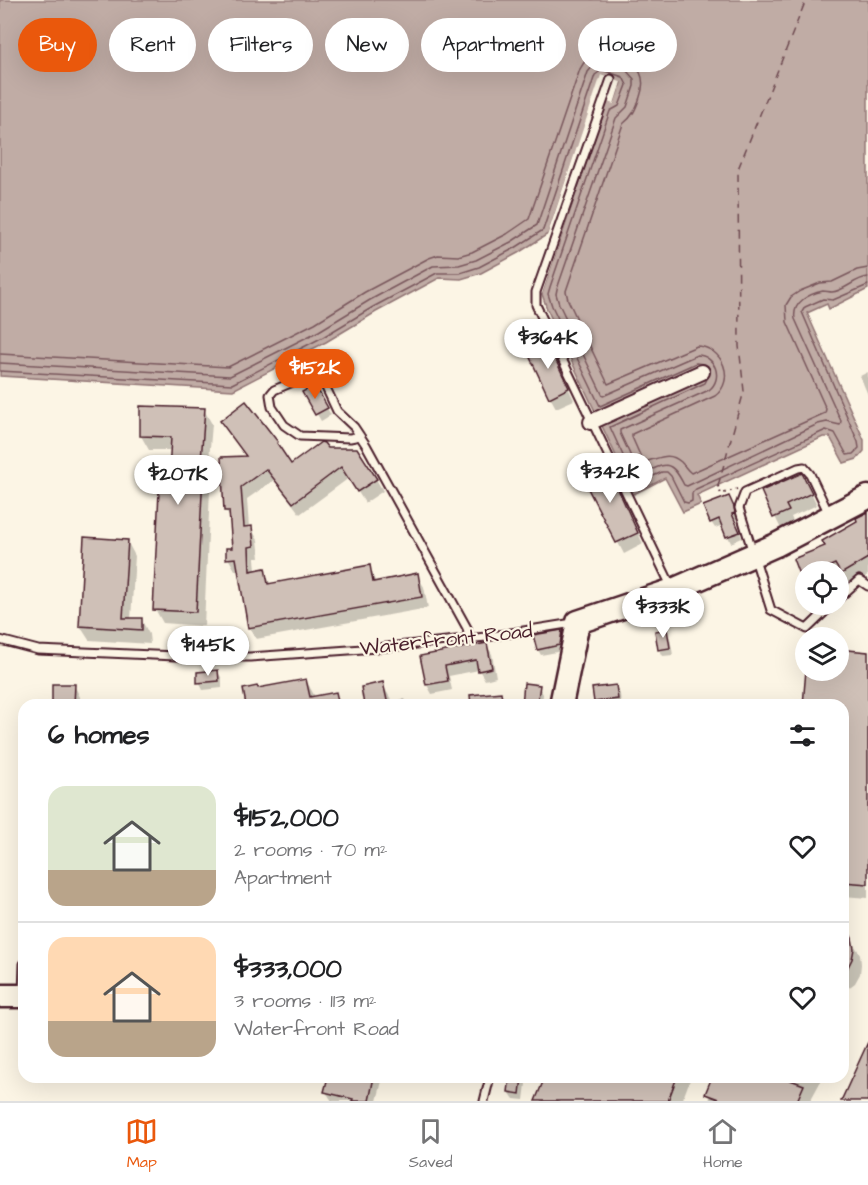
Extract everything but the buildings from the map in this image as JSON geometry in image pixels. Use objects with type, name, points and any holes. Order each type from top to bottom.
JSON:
[{"type":"main road","name":"Waterfront Road","points":[[578,622],[673,590],[754,554],[868,498]]},
{"type":"main road","points":[[562,699],[578,622]]},
{"type":"main road","points":[[0,996],[18,996]]},
{"type":"street","points":[[591,422],[702,372]]},
{"type":"lane","points":[[611,79],[536,299],[536,305],[673,590]]},
{"type":"lane","points":[[360,436],[350,438],[300,436],[284,425],[272,407],[270,395],[274,390],[314,373],[320,375],[337,411],[360,436],[467,628],[469,639]]},
{"type":"lane","points":[[822,615],[807,629],[771,610],[739,508],[745,492],[798,468],[804,468],[810,474],[830,517]]},
{"type":"lane","points":[[849,589],[859,580],[868,586]]},
{"type":"lane","name":"Waterfront Road","points":[[0,640],[38,650],[250,657],[469,639],[578,622]]},
{"type":"lane","points":[[484,1101],[488,1083]]},
{"type":"path","points":[[718,486],[721,494],[739,488],[745,492]]},
{"type":"water","points":[[0,0],[868,0],[868,289],[829,309],[827,304],[807,313],[864,440],[864,451],[857,459],[844,463],[830,437],[823,437],[697,495],[701,504],[683,512],[665,478],[634,494],[542,294],[607,101],[614,103],[621,83],[602,76],[548,234],[481,273],[461,279],[439,278],[326,342],[233,390],[0,376]]},
{"type":"pier","points":[[601,75],[621,82],[614,104],[607,102],[542,294],[539,293],[607,98],[612,100],[617,84],[603,79],[551,235],[546,239]]},
{"type":"ferry route","points":[[718,486],[744,391],[739,346],[738,169],[806,0]]}]
